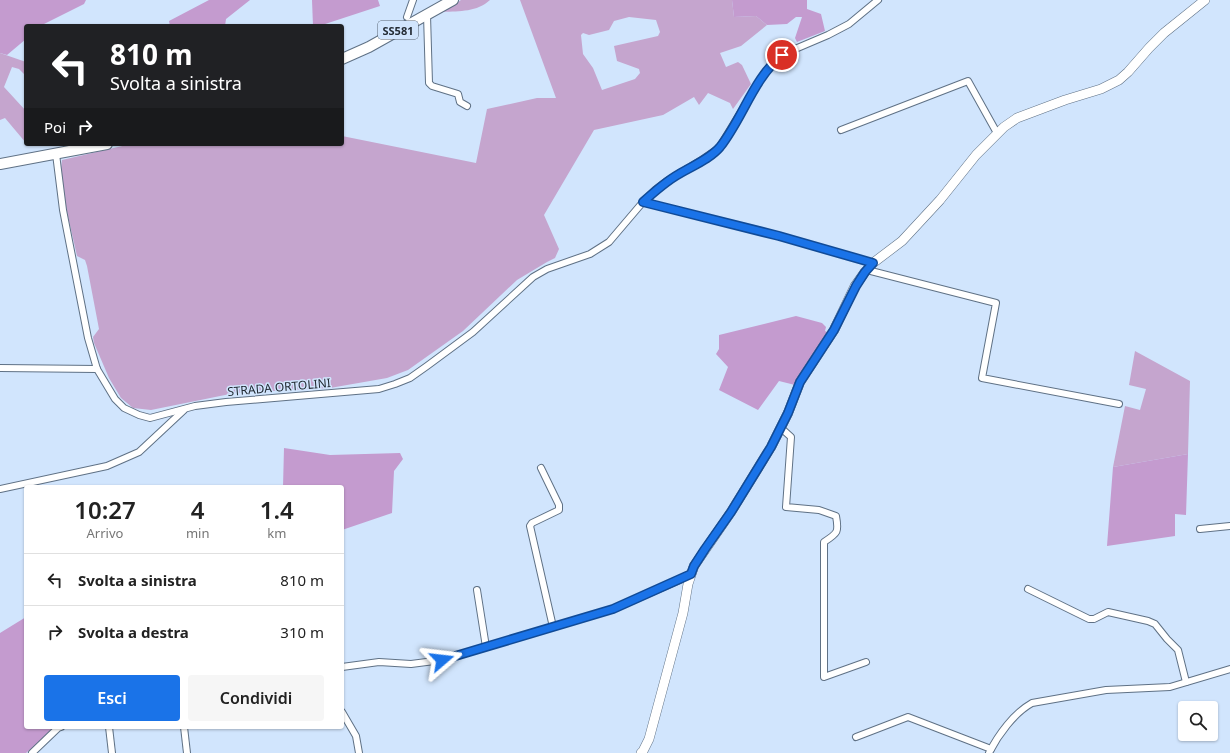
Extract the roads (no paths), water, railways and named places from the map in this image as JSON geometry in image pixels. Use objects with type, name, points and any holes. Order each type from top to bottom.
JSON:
[{"type":"main road","name":"SS581","points":[[344,57],[369,46],[453,0]]},
{"type":"main road","points":[[643,752],[648,739],[683,613],[694,566],[753,477],[781,428],[800,382],[834,330],[856,286],[870,266],[902,241],[940,200],[976,155],[1004,127],[1017,118],[1064,100],[1101,89],[1119,80],[1164,33],[1204,0]]},
{"type":"main road","points":[[0,164],[97,146]]},
{"type":"street","points":[[407,17],[413,0]]},
{"type":"street","name":"STRADA ORTOLINI","points":[[56,154],[63,210],[88,338],[97,369],[115,399],[124,408],[150,418],[195,406],[226,402],[379,389],[410,378],[473,332],[532,276],[547,269],[590,254],[604,246],[618,233],[643,202],[667,181],[719,148],[764,74],[774,61],[782,55],[849,24],[878,0]]},
{"type":"street","points":[[427,14],[429,83],[432,86],[458,94],[460,102],[467,106]]},
{"type":"street","points":[[841,130],[968,81],[997,133]]},
{"type":"street","points":[[643,202],[779,236],[870,266],[996,304],[982,378],[1119,404]]},
{"type":"street","points":[[0,368],[97,369]]},
{"type":"street","points":[[0,489],[107,466],[138,452],[186,409]]},
{"type":"street","points":[[781,428],[791,437],[786,507],[819,510],[836,516],[838,528],[836,534],[824,542],[824,677],[866,662]]},
{"type":"street","points":[[542,468],[559,505],[559,510],[532,522],[530,526],[553,627]]},
{"type":"street","points":[[1200,529],[1230,526]]},
{"type":"street","points":[[344,667],[378,662],[411,664],[442,660],[613,609],[691,574]]},
{"type":"street","points":[[477,590],[486,647]]},
{"type":"street","points":[[1028,590],[1089,619],[1094,619],[1108,612],[1152,622],[1158,626],[1167,639],[1178,650],[1186,682]]},
{"type":"street","points":[[856,737],[908,718],[990,751],[1018,714],[1032,703],[1106,690],[1170,687],[1230,669]]},
{"type":"street","points":[[344,715],[356,736],[360,753]]},
{"type":"street","points":[[32,753],[57,729]]},
{"type":"street","points":[[108,729],[112,753]]},
{"type":"street","points":[[184,729],[187,753]]}]
